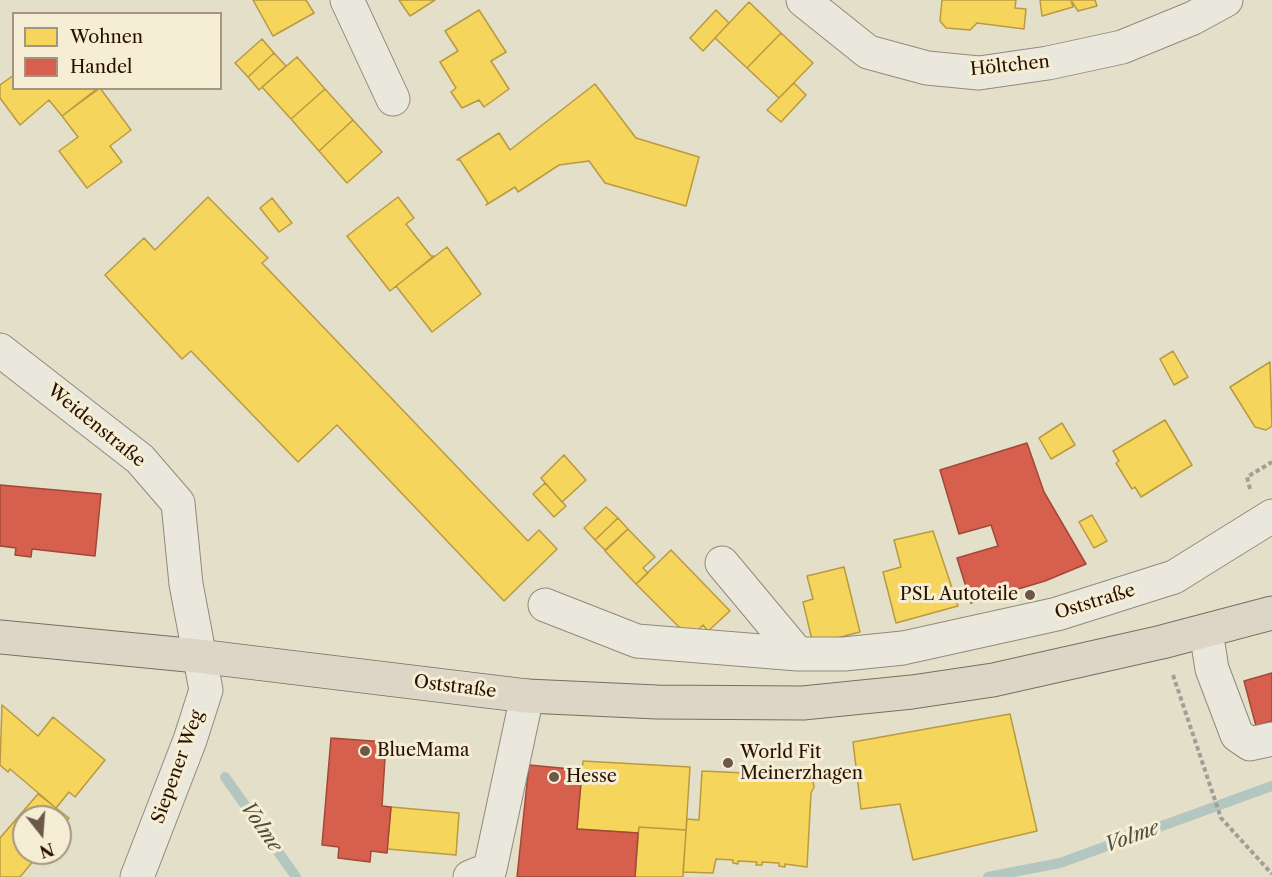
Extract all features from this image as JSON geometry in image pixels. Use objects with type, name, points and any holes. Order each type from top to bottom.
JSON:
[{"type":"main road","name":"Oststraße","points":[[0,637],[198,656],[527,696],[657,702],[803,703],[912,692],[993,680],[1162,642],[1272,613]]},
{"type":"street","points":[[347,0],[393,99]]},
{"type":"street","name":"Höltchen","points":[[803,0],[868,52],[927,68],[979,73],[1048,63],[1122,46],[1193,18],[1226,0]]},
{"type":"street","name":"Weidenstraße","points":[[0,350],[140,459],[178,503],[186,584],[198,656]]},
{"type":"street","name":"Oststraße","points":[[545,605],[637,641],[798,654],[844,654],[903,648],[1057,614],[1174,577],[1272,516]]},
{"type":"street","points":[[722,563],[798,654]]},
{"type":"street","points":[[1206,631],[1212,669],[1237,735],[1250,744],[1272,739]]},
{"type":"street","points":[[903,648],[912,692]]},
{"type":"street","name":"Siepener Weg","points":[[137,877],[190,740],[206,690],[198,656]]},
{"type":"street","points":[[484,874],[527,696]]},
{"type":"path","points":[[1162,642],[1221,818],[1272,874]]},
{"type":"building: Wohnen","points":[[253,0],[306,0],[314,13],[273,36]]},
{"type":"building: Wohnen","points":[[399,0],[435,0],[410,16]]},
{"type":"building: Wohnen","points":[[942,0],[1016,0],[1015,8],[1026,9],[1024,29],[977,23],[970,30],[946,28],[940,21]]},
{"type":"building: Wohnen","points":[[1040,0],[1071,0],[1073,7],[1042,16]]},
{"type":"building: Wohnen","points":[[1071,0],[1095,0],[1097,6],[1078,11]]},
{"type":"building: Wohnen","points":[[749,2],[781,33],[747,68],[715,38]]},
{"type":"building: Wohnen","points":[[479,10],[506,52],[491,61],[509,89],[484,107],[479,100],[462,108],[451,92],[456,88],[440,62],[458,51],[445,31]]},
{"type":"building: Wohnen","points":[[716,10],[729,23],[703,51],[690,38]]},
{"type":"building: Wohnen","points":[[781,33],[813,63],[779,98],[747,68]]},
{"type":"building: Wohnen","points":[[262,39],[274,53],[248,77],[235,63]]},
{"type":"building: Wohnen","points":[[274,53],[286,66],[259,90],[248,77]]},
{"type":"building: Wohnen","points":[[297,57],[325,89],[291,119],[262,87]]},
{"type":"building: Wohnen","points":[[12,76],[12,90],[95,90],[62,116],[49,100],[20,125],[0,98],[0,85]]},
{"type":"building: Wohnen","points":[[794,83],[806,95],[781,122],[767,110]]},
{"type":"building: Wohnen","points":[[595,84],[636,138],[699,157],[686,206],[605,183],[589,161],[559,165],[518,192],[515,187],[486,205],[488,203],[460,160],[457,160],[499,133],[510,150]]},
{"type":"building: Wohnen","points":[[325,89],[353,120],[319,151],[291,119]]},
{"type":"building: Wohnen","points":[[97,90],[101,90],[131,130],[110,146],[122,162],[87,188],[59,151],[78,137],[62,116]]},
{"type":"building: Wohnen","points":[[353,120],[382,152],[347,183],[319,151]]},
{"type":"building: Wohnen","points":[[208,197],[268,258],[262,263],[528,541],[539,530],[557,549],[504,601],[337,425],[298,462],[191,351],[182,359],[105,275],[144,238],[155,250]]},
{"type":"building: Wohnen","points":[[398,197],[414,218],[406,224],[431,256],[434,256],[390,291],[347,236]]},
{"type":"building: Wohnen","points":[[272,198],[292,223],[279,232],[260,208]]},
{"type":"building: Wohnen","points":[[447,247],[481,294],[432,332],[396,286]]},
{"type":"building: Wohnen","points":[[1173,351],[1188,377],[1174,385],[1160,359]]},
{"type":"building: Wohnen","points":[[1270,362],[1272,426],[1266,430],[1255,427],[1230,387]]},
{"type":"building: Wohnen","points":[[1165,420],[1192,465],[1141,497],[1135,487],[1132,489],[1116,463],[1119,461],[1113,451]]},
{"type":"building: Wohnen","points":[[1062,423],[1075,445],[1051,459],[1039,438]]},
{"type":"building: Wohnen","points":[[564,455],[586,480],[562,502],[541,478]]},
{"type":"building: Wohnen","points":[[545,483],[566,506],[554,517],[533,494]]},
{"type":"building: Wohnen","points":[[606,507],[618,518],[595,540],[584,528]]},
{"type":"building: Wohnen","points":[[1092,515],[1107,541],[1094,548],[1079,522]]},
{"type":"building: Wohnen","points":[[618,518],[628,529],[605,550],[595,540]]},
{"type":"building: Wohnen","points":[[628,529],[655,557],[643,568],[648,573],[636,584],[605,551]]},
{"type":"building: Wohnen","points":[[933,531],[958,606],[896,623],[883,572],[901,567],[894,540]]},
{"type":"building: Wohnen","points":[[671,550],[730,611],[708,631],[703,625],[694,634],[686,634],[636,584]]},
{"type":"building: Wohnen","points":[[844,567],[860,632],[813,644],[803,602],[813,599],[807,576]]},
{"type":"building: Wohnen","points":[[2,705],[38,736],[53,717],[105,760],[75,797],[69,792],[58,805],[52,805],[10,769],[8,772],[0,765]]},
{"type":"building: Wohnen","points":[[1010,714],[1037,831],[913,860],[900,804],[861,809],[853,742]]},
{"type":"building: Wohnen","points":[[583,761],[690,767],[686,830],[639,827],[638,833],[577,829]]},
{"type":"building: Wohnen","points":[[702,771],[810,776],[812,774],[814,787],[811,793],[807,867],[785,864],[785,867],[779,866],[779,863],[762,862],[762,865],[756,865],[757,862],[738,861],[738,864],[733,863],[733,860],[716,859],[713,873],[683,872],[687,819],[699,820]]},
{"type":"building: Wohnen","points":[[38,794],[52,805],[28,805]]},
{"type":"building: Wohnen","points":[[391,807],[459,813],[456,855],[387,849]]},
{"type":"building: Wohnen","points":[[12,824],[12,865],[30,865],[20,877],[0,877],[0,838]]},
{"type":"building: Wohnen","points":[[639,827],[686,830],[683,877],[635,877]]},
{"type":"building: Handel","points":[[1027,443],[1044,492],[1086,564],[1045,581],[971,603],[957,558],[998,546],[991,525],[959,534],[940,470]]},
{"type":"building: Handel","points":[[0,485],[101,494],[95,556],[32,549],[31,557],[15,555],[16,548],[0,546]]},
{"type":"building: Handel","points":[[1272,673],[1272,721],[1256,726],[1244,681]]},
{"type":"building: Handel","points":[[331,738],[386,742],[382,806],[391,807],[387,853],[371,851],[370,862],[338,858],[339,847],[322,845]]},
{"type":"building: Handel","points":[[529,765],[582,770],[577,829],[638,833],[635,877],[517,877]]},
{"type":"waterway","name":"Volme","points":[[225,777],[296,877]]},
{"type":"waterway","name":"Volme","points":[[988,877],[1060,863],[1272,786]]},
{"type":"place","name":"PSL Autoteile","points":[[1030,595]]},
{"type":"place","name":"BlueMama","points":[[365,751]]},
{"type":"place","name":"World Fit Meinerzhagen","points":[[728,763]]},
{"type":"place","name":"Hesse","points":[[554,777]]}]
